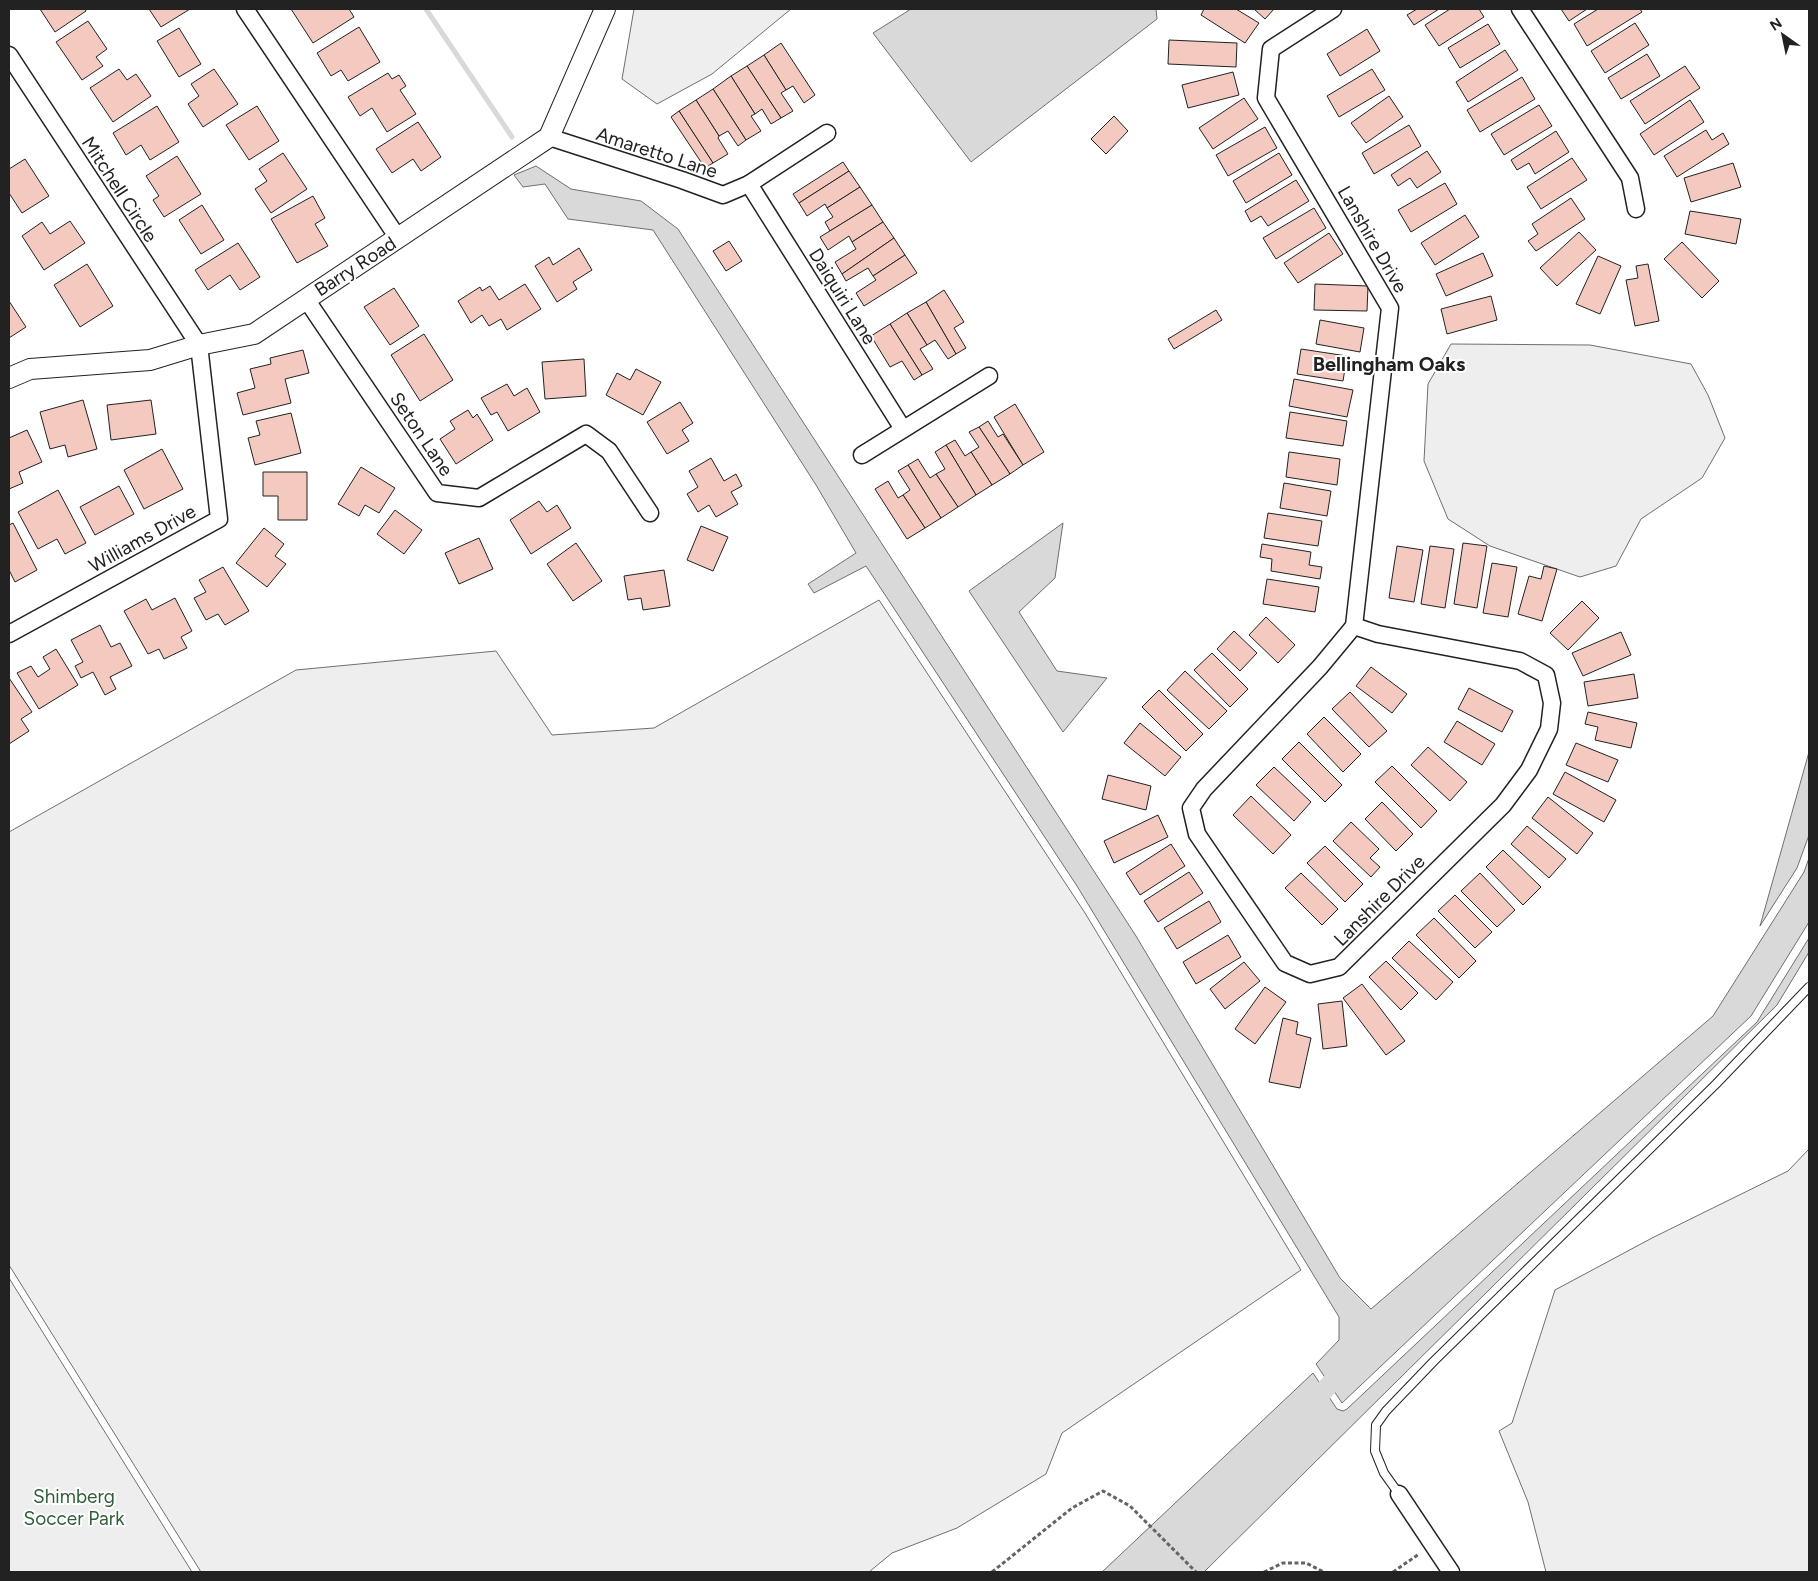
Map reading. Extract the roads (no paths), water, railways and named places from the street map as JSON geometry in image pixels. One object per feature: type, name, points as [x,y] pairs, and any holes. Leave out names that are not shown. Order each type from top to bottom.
[{"type":"street","points":[[245,9],[398,238]]},
{"type":"street","points":[[548,137],[605,9]]},
{"type":"street","name":"Lanshire Drive","points":[[1333,9],[1272,49],[1266,98],[1390,308],[1354,626],[1320,667],[1204,789],[1191,808],[1197,834],[1285,963],[1310,974],[1339,967],[1503,805],[1529,770],[1549,729],[1552,703],[1546,675],[1520,661],[1378,634],[1354,626]]},
{"type":"street","points":[[1520,9],[1630,178],[1636,210]]},
{"type":"street","name":"Mitchell Circle","points":[[9,55],[199,345]]},
{"type":"street","name":"Amaretto Lane","points":[[548,137],[723,195],[749,184],[827,133]]},
{"type":"street","name":"Barry Road","points":[[9,378],[30,369],[150,360],[199,345],[254,334],[548,137]]},
{"type":"street","name":"Daiquiri Lane","points":[[749,184],[903,429]]},
{"type":"street","name":"Seton Lane","points":[[306,299],[437,494],[479,498],[586,434],[609,451],[650,513]]},
{"type":"street","name":"Williams Drive","points":[[9,634],[219,519],[199,345]]},
{"type":"street","points":[[862,454],[989,376]]},
{"type":"street","points":[[1399,1494],[1451,1572]]},
{"type":"lane","points":[[1399,1494],[1384,1473],[1375,1451],[1376,1425],[1386,1410],[1716,1084],[1809,987]]},
{"type":"waterway","points":[[426,9],[512,137]]},
{"type":"waterway","points":[[1307,1409],[1347,1368]]},
{"type":"district","name":"Bellingham Oaks","points":[[1389,364]]},
{"type":"park label","name":"Shimberg Soccer Park","points":[[74,1507]]}]
